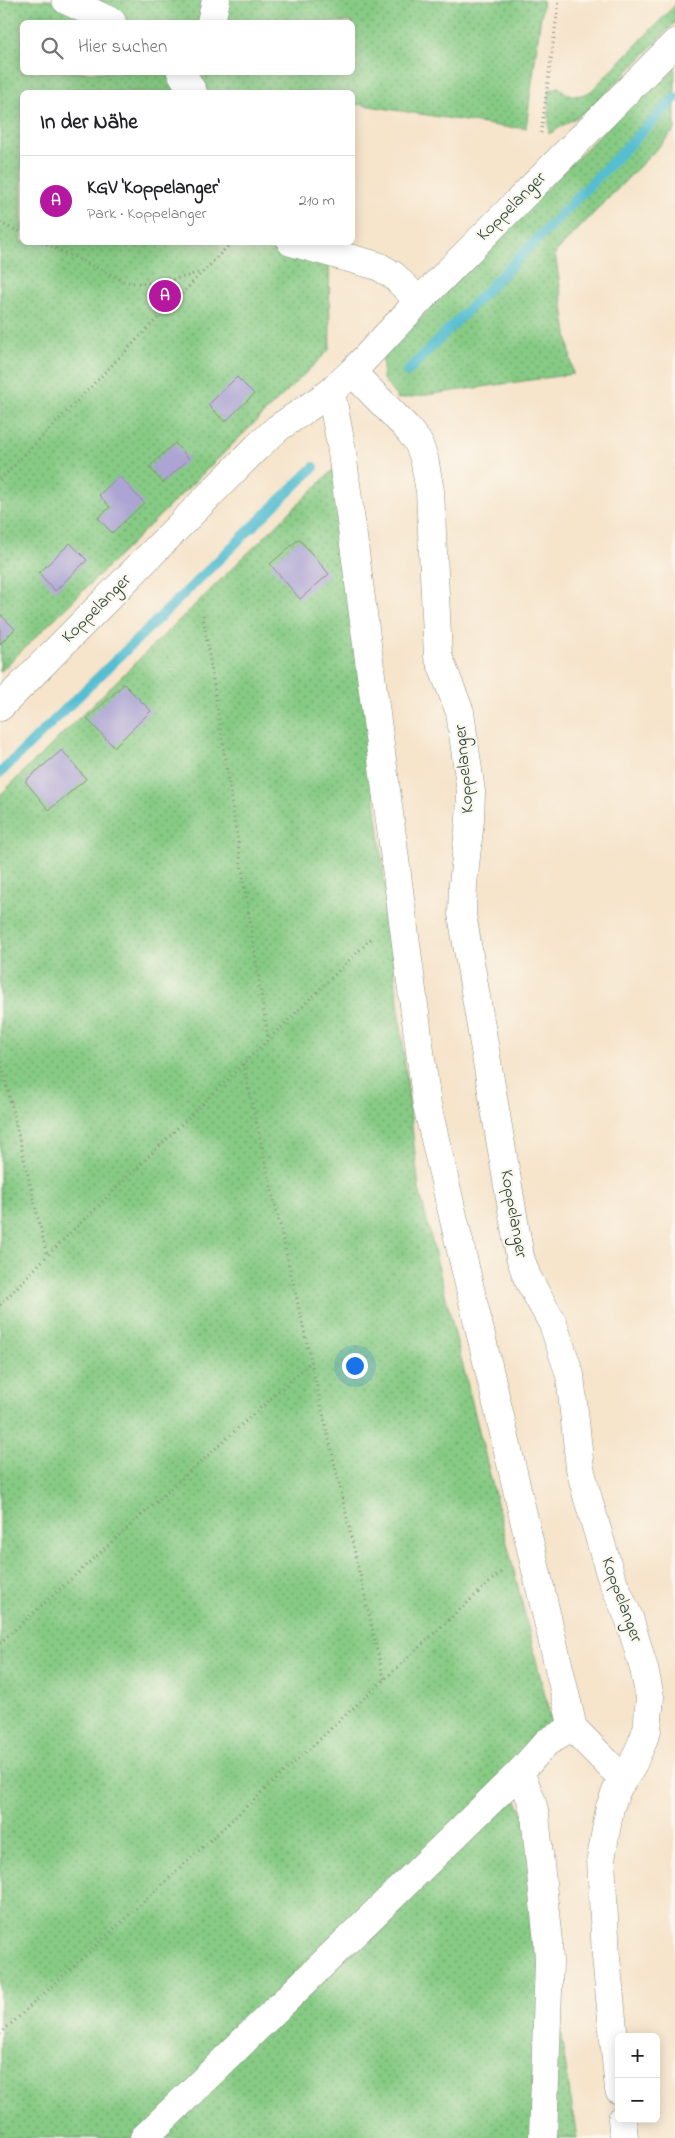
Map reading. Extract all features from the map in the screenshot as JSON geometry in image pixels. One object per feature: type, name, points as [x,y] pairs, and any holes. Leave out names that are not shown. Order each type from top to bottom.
[{"type":"street","points":[[66,0],[108,20]]},
{"type":"street","points":[[211,20],[216,0]]},
{"type":"street","name":"Koppelanger","points":[[0,708],[257,447],[278,428],[331,392],[352,372],[419,300],[675,43]]},
{"type":"street","points":[[183,75],[194,90]]},
{"type":"street","points":[[196,90],[199,75]]},
{"type":"street","points":[[302,245],[378,266],[393,275],[419,300]]},
{"type":"street","name":"Koppelanger","points":[[352,372],[413,436],[421,449],[428,474],[438,656],[460,712],[471,792],[462,914],[520,1257],[523,1268],[553,1324],[570,1375],[580,1468],[606,1562],[629,1618],[650,1697],[647,1730],[637,1757],[623,1779],[610,1807],[602,1859],[606,1957],[618,2078]]},
{"type":"street","points":[[331,392],[340,445],[427,1105],[573,1728],[623,1779]]},
{"type":"street","points":[[144,2138],[520,1772],[547,1742],[573,1728]]},
{"type":"street","points":[[520,1772],[531,1798],[535,1815],[549,1961],[543,2138]]},
{"type":"street","points":[[622,2123],[624,2138]]},
{"type":"path","points":[[540,137],[559,0]]},
{"type":"path","points":[[0,223],[20,232]]},
{"type":"path","points":[[48,245],[124,281],[135,284],[162,282],[202,272]]},
{"type":"path","points":[[0,480],[229,245]]},
{"type":"path","points":[[202,615],[268,1039]]},
{"type":"path","points":[[0,1305],[47,1256],[372,938],[404,932]]},
{"type":"path","points":[[0,1057],[47,1256]]},
{"type":"path","points":[[243,1064],[384,1680]]},
{"type":"path","points":[[0,1642],[311,1363]]},
{"type":"path","points":[[0,2034],[530,1546]]},
{"type":"green space","points":[[0,0],[543,0],[526,128],[504,127],[356,104],[355,108],[355,90],[20,90],[20,245],[329,245],[330,349],[0,672]]},
{"type":"green space","points":[[675,5],[675,23],[593,107],[549,134],[549,90],[559,87],[570,95],[582,95],[591,91]]},
{"type":"green space","points":[[675,58],[675,130],[555,253],[573,374],[398,399],[383,379],[383,356]]},
{"type":"green space","points":[[338,465],[419,1189],[556,1740],[510,1789],[521,1808],[530,1838],[577,2138],[0,2138],[0,795]]},
{"type":"building","points":[[237,377],[254,394],[225,422],[208,405]]},
{"type":"building","points":[[175,443],[189,459],[163,483],[149,467]]},
{"type":"building","points":[[119,476],[144,503],[112,533],[98,518],[110,507],[99,495]]},
{"type":"building","points":[[299,539],[329,574],[300,599],[270,564]]},
{"type":"building","points":[[70,543],[87,560],[55,591],[39,573]]},
{"type":"building","points":[[0,614],[15,629],[0,644]]},
{"type":"building","points":[[124,684],[151,711],[114,747],[87,719]]},
{"type":"building","points":[[62,750],[86,779],[49,810],[25,781]]},
{"type":"waterway","points":[[407,372],[675,98]]},
{"type":"waterway","points":[[0,773],[314,467]]},
{"type":"place","name":"KGV 'Koppelanger'","points":[[165,296]]}]
